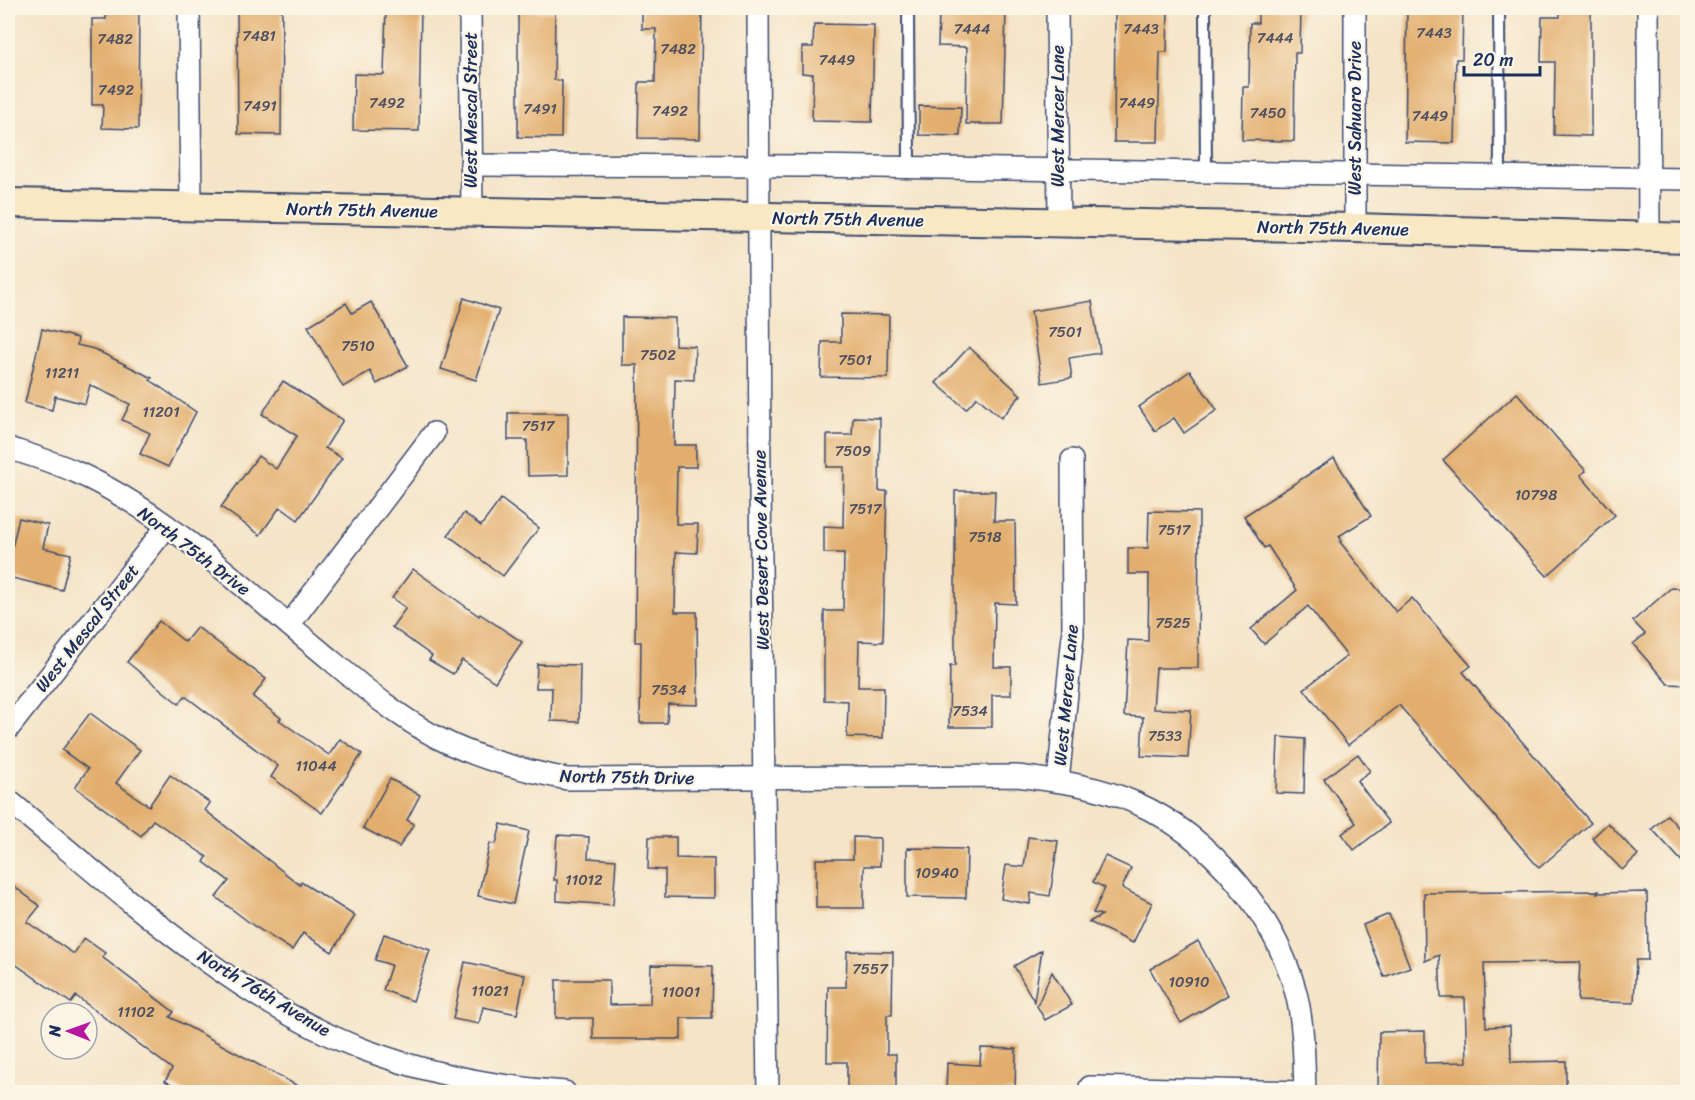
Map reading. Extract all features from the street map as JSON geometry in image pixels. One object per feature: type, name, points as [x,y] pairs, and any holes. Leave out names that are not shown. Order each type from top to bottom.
[{"type":"main road","name":"North 75th Avenue","points":[[8,203],[1355,228],[1688,238]]},
{"type":"street","points":[[189,8],[191,206]]},
{"type":"street","name":"West Mescal Street","points":[[470,8],[472,212]]},
{"type":"street","name":"West Desert Cove Avenue","points":[[758,8],[768,1092]]},
{"type":"street","name":"West Mercer Lane","points":[[1057,8],[1059,224]]},
{"type":"street","name":"West Sahuaro Drive","points":[[1355,8],[1355,228]]},
{"type":"street","points":[[1648,8],[1649,236]]},
{"type":"street","points":[[471,165],[759,166],[1688,179]]},
{"type":"street","points":[[289,625],[434,433]]},
{"type":"street","name":"North 75th Drive","points":[[8,448],[77,473],[166,526],[387,706],[436,737],[479,756],[518,769],[567,779],[1017,776],[1058,781]]},
{"type":"street","name":"West Mercer Lane","points":[[1072,460],[1073,635],[1058,781],[1105,791],[1157,814],[1201,845],[1230,873],[1252,901],[1278,947],[1297,996],[1303,1036],[1305,1092]]},
{"type":"street","name":"West Mescal Street","points":[[8,729],[166,526]]},
{"type":"street","name":"North 76th Avenue","points":[[8,800],[195,952],[292,1015],[363,1049],[480,1087],[565,1092]]},
{"type":"street","points":[[1090,1088],[1305,1092]]},
{"type":"lane","points":[[908,8],[909,168]]},
{"type":"lane","points":[[1205,8],[1206,172]]},
{"type":"lane","points":[[1500,8],[1500,176]]},
{"type":"building","points":[[106,8],[139,8],[138,129],[102,128],[103,105],[92,105],[92,19],[106,19]]},
{"type":"building","points":[[237,8],[282,8],[281,135],[238,134]]},
{"type":"building","points":[[386,8],[421,8],[419,131],[353,130],[354,74],[384,75]]},
{"type":"building","points":[[642,8],[702,8],[700,139],[638,138],[639,82],[655,82],[656,29],[642,29]]},
{"type":"building","points":[[963,8],[1006,8],[1003,124],[966,124],[967,47],[938,46],[939,12],[963,12]]},
{"type":"building","points":[[1115,8],[1168,8],[1167,52],[1160,52],[1158,142],[1114,142]]},
{"type":"building","points":[[1258,8],[1301,8],[1300,53],[1295,53],[1294,141],[1242,140],[1243,87],[1249,87],[1250,23],[1258,23]]},
{"type":"building","points":[[1407,8],[1463,8],[1462,59],[1456,59],[1454,143],[1405,142]]},
{"type":"building","points":[[1560,8],[1591,8],[1591,136],[1554,135],[1555,62],[1541,62],[1542,17],[1560,17]]},
{"type":"building","points":[[518,11],[555,12],[554,80],[562,81],[561,138],[518,137]]},
{"type":"building","points":[[814,24],[874,25],[872,122],[812,121],[813,74],[802,73],[802,47],[813,47]]},
{"type":"building","points":[[919,106],[961,107],[960,136],[919,135]]},
{"type":"building","points":[[464,298],[499,310],[476,380],[441,369]]},
{"type":"building","points":[[1092,301],[1100,353],[1069,358],[1072,378],[1042,383],[1031,311]]},
{"type":"building","points":[[371,302],[408,366],[377,384],[370,371],[343,387],[308,326],[346,303],[352,313]]},
{"type":"building","points":[[841,314],[889,315],[888,378],[821,377],[822,342],[841,342]]},
{"type":"building","points":[[622,317],[675,318],[675,345],[695,346],[694,380],[675,379],[674,445],[696,445],[696,467],[677,467],[676,524],[698,524],[697,553],[676,552],[675,612],[697,612],[698,705],[668,704],[667,723],[640,723],[641,642],[635,642],[637,365],[622,365]]},
{"type":"building","points":[[42,329],[78,338],[77,345],[94,349],[152,378],[150,380],[196,412],[168,467],[140,454],[150,433],[122,420],[130,404],[90,385],[85,404],[55,396],[52,410],[25,403]]},
{"type":"building","points":[[969,347],[1021,395],[1001,418],[977,397],[966,409],[936,383]]},
{"type":"building","points":[[1190,371],[1217,410],[1184,433],[1174,418],[1155,431],[1139,407]]},
{"type":"building","points":[[283,381],[343,420],[325,448],[342,458],[298,520],[280,507],[260,535],[221,507],[258,456],[276,469],[297,436],[262,414]]},
{"type":"building","points":[[1517,393],[1586,471],[1580,475],[1615,515],[1547,576],[1443,460]]},
{"type":"building","points":[[508,413],[568,413],[568,475],[528,476],[527,440],[508,440]]},
{"type":"building","points":[[853,417],[880,418],[879,491],[887,491],[883,642],[859,641],[858,687],[884,687],[883,738],[847,737],[848,701],[824,700],[824,611],[843,611],[844,553],[824,553],[824,526],[843,527],[844,467],[827,467],[827,435],[852,435]]},
{"type":"building","points":[[1334,458],[1371,516],[1339,536],[1342,541],[1340,542],[1396,612],[1412,598],[1471,666],[1463,672],[1591,823],[1539,868],[1399,705],[1348,745],[1304,689],[1347,656],[1308,606],[1264,644],[1251,629],[1297,590],[1268,546],[1264,548],[1244,516]]},
{"type":"building","points":[[955,491],[995,491],[994,521],[1015,521],[1016,604],[995,603],[994,667],[1011,667],[1011,695],[992,695],[992,727],[949,727],[950,666],[955,666]]},
{"type":"building","points":[[501,499],[539,528],[503,576],[448,535],[464,513],[481,526]]},
{"type":"building","points":[[1149,511],[1199,512],[1198,668],[1156,668],[1153,709],[1191,710],[1188,758],[1141,756],[1143,717],[1124,716],[1128,640],[1148,641],[1149,574],[1128,574],[1128,548],[1148,548]]},
{"type":"building","points":[[19,518],[48,525],[43,548],[71,554],[62,590],[8,577],[8,565]]},
{"type":"building","points":[[413,569],[479,616],[480,614],[522,642],[495,682],[462,660],[453,674],[429,660],[432,656],[392,627],[406,608],[392,598]]},
{"type":"building","points":[[1671,588],[1688,589],[1688,685],[1668,684],[1633,644],[1645,634],[1633,621]]},
{"type":"building","points":[[159,621],[185,642],[197,627],[266,679],[253,697],[281,718],[279,720],[329,755],[340,739],[362,754],[322,813],[271,777],[278,766],[185,696],[179,704],[127,662]]},
{"type":"building","points":[[537,664],[580,665],[579,722],[551,721],[552,688],[536,688]]},
{"type":"building","points":[[90,713],[140,750],[116,783],[149,806],[170,775],[210,803],[205,810],[300,885],[301,882],[355,916],[332,952],[303,933],[292,950],[254,926],[216,897],[229,881],[204,862],[207,857],[153,820],[141,836],[75,787],[88,769],[62,750]]},
{"type":"building","points":[[1278,737],[1305,739],[1304,794],[1276,793]]},
{"type":"building","points":[[1358,754],[1370,771],[1357,781],[1389,823],[1354,850],[1342,834],[1356,823],[1324,779]]},
{"type":"building","points":[[390,779],[420,795],[407,820],[414,824],[399,847],[363,828]]},
{"type":"building","points":[[1667,815],[1688,838],[1688,868],[1652,829]]},
{"type":"building","points":[[1608,823],[1638,855],[1622,870],[1592,838]]},
{"type":"building","points":[[501,824],[529,831],[513,904],[478,896],[490,843],[496,844]]},
{"type":"building","points":[[557,835],[589,837],[588,858],[616,860],[613,905],[557,901],[557,880],[554,880]]},
{"type":"building","points":[[649,837],[676,837],[676,858],[714,859],[714,898],[665,897],[665,870],[648,869]]},
{"type":"building","points":[[853,837],[880,838],[880,866],[864,866],[864,908],[816,908],[816,859],[853,859]]},
{"type":"building","points":[[1028,837],[1058,841],[1050,896],[1031,893],[1030,904],[1001,899],[1006,865],[1024,867]]},
{"type":"building","points":[[907,848],[967,849],[966,898],[907,897]]},
{"type":"building","points":[[1105,856],[1131,868],[1122,888],[1152,903],[1133,943],[1089,922],[1102,915],[1093,913],[1105,888],[1093,882]]},
{"type":"building","points":[[8,882],[40,906],[27,922],[74,954],[84,938],[105,953],[102,957],[174,1012],[170,1017],[309,1092],[186,1092],[165,1081],[172,1069],[99,1013],[99,1001],[83,1001],[76,996],[72,1001],[68,1001],[8,959]]},
{"type":"building","points":[[1599,891],[1597,893],[1647,892],[1648,960],[1636,960],[1634,1003],[1578,1001],[1580,962],[1484,963],[1486,1027],[1510,1026],[1511,1062],[1566,1061],[1566,1092],[1378,1092],[1379,1032],[1425,1031],[1425,1063],[1467,1062],[1465,998],[1441,998],[1439,955],[1425,961],[1424,893]]},
{"type":"building","points":[[1389,914],[1410,967],[1384,977],[1363,925]]},
{"type":"building","points":[[384,934],[430,950],[413,1001],[383,990],[391,965],[375,960]]},
{"type":"building","points":[[1198,941],[1228,995],[1181,1023],[1150,969]]},
{"type":"building","points":[[1042,950],[1034,1001],[1014,966]]},
{"type":"building","points":[[847,951],[893,952],[892,1015],[887,1015],[887,1054],[896,1054],[896,1092],[847,1092],[847,1062],[827,1062],[828,987],[846,987]]},
{"type":"building","points":[[465,962],[525,975],[517,1014],[483,1007],[479,1024],[453,1019]]},
{"type":"building","points":[[651,965],[713,966],[712,1018],[681,1018],[681,1039],[593,1039],[593,1018],[556,1018],[556,980],[609,980],[609,1005],[650,1004]]},
{"type":"building","points":[[1052,972],[1072,1005],[1045,1020],[1037,1006]]},
{"type":"building","points":[[981,1048],[1016,1049],[1015,1092],[946,1092],[947,1063],[980,1065]]}]
